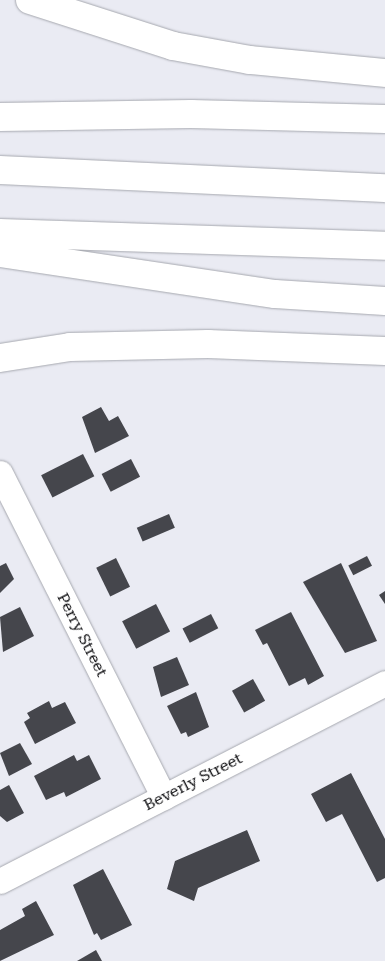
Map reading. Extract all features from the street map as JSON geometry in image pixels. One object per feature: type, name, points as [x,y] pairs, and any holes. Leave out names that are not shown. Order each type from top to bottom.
[{"type":"highway","points":[[30,0],[173,46],[250,60],[385,74]]},
{"type":"highway","points":[[0,117],[191,114],[385,119]]},
{"type":"highway","points":[[0,170],[385,188]]},
{"type":"highway","points":[[0,233],[385,246]]},
{"type":"highway","points":[[0,253],[275,294],[385,301]]},
{"type":"highway","points":[[0,358],[70,347],[208,344],[385,352]]},
{"type":"street","name":"Perry Street","points":[[0,473],[164,797]]},
{"type":"street","name":"Beverly Street","points":[[0,881],[385,683]]},
{"type":"building","points":[[101,407],[109,421],[118,416],[129,436],[95,453],[82,417]]},
{"type":"building","points":[[83,454],[94,476],[52,498],[41,475]]},
{"type":"building","points":[[131,459],[140,477],[111,492],[102,474]]},
{"type":"building","points":[[169,514],[175,528],[143,541],[137,528]]},
{"type":"building","points":[[367,556],[372,566],[353,575],[348,566]]},
{"type":"building","points":[[116,558],[130,587],[110,596],[96,568]]},
{"type":"building","points":[[6,563],[14,579],[0,593],[0,566]]},
{"type":"building","points":[[341,563],[377,641],[345,653],[303,582]]},
{"type":"building","points":[[385,591],[385,604],[379,595]]},
{"type":"building","points":[[156,604],[170,632],[136,649],[122,621]]},
{"type":"building","points":[[20,607],[34,636],[3,652],[0,617]]},
{"type":"building","points":[[291,612],[324,676],[308,685],[305,678],[289,686],[267,643],[263,645],[255,630]]},
{"type":"building","points":[[211,614],[218,628],[190,643],[182,629]]},
{"type":"building","points":[[177,657],[189,685],[161,697],[153,667]]},
{"type":"building","points":[[253,679],[265,701],[244,713],[232,691]]},
{"type":"building","points":[[196,692],[209,727],[188,737],[186,732],[181,734],[167,706]]},
{"type":"building","points":[[49,701],[52,708],[65,702],[76,723],[35,744],[24,722],[30,718],[27,713]]},
{"type":"building","points":[[20,743],[32,764],[9,776],[0,753]]},
{"type":"building","points":[[74,755],[77,761],[89,755],[101,779],[66,797],[64,792],[46,800],[34,776]]},
{"type":"building","points":[[351,773],[385,839],[385,878],[377,882],[342,814],[326,822],[311,794]]},
{"type":"building","points":[[9,785],[24,813],[7,822],[0,816],[0,790]]},
{"type":"building","points":[[247,830],[260,861],[198,888],[194,901],[167,889],[175,861]]},
{"type":"building","points":[[103,869],[132,925],[101,940],[97,933],[94,935],[73,885]]},
{"type":"building","points":[[36,901],[54,935],[0,961],[0,930],[25,916],[22,909]]},
{"type":"building","points":[[96,950],[102,961],[77,961]]}]
